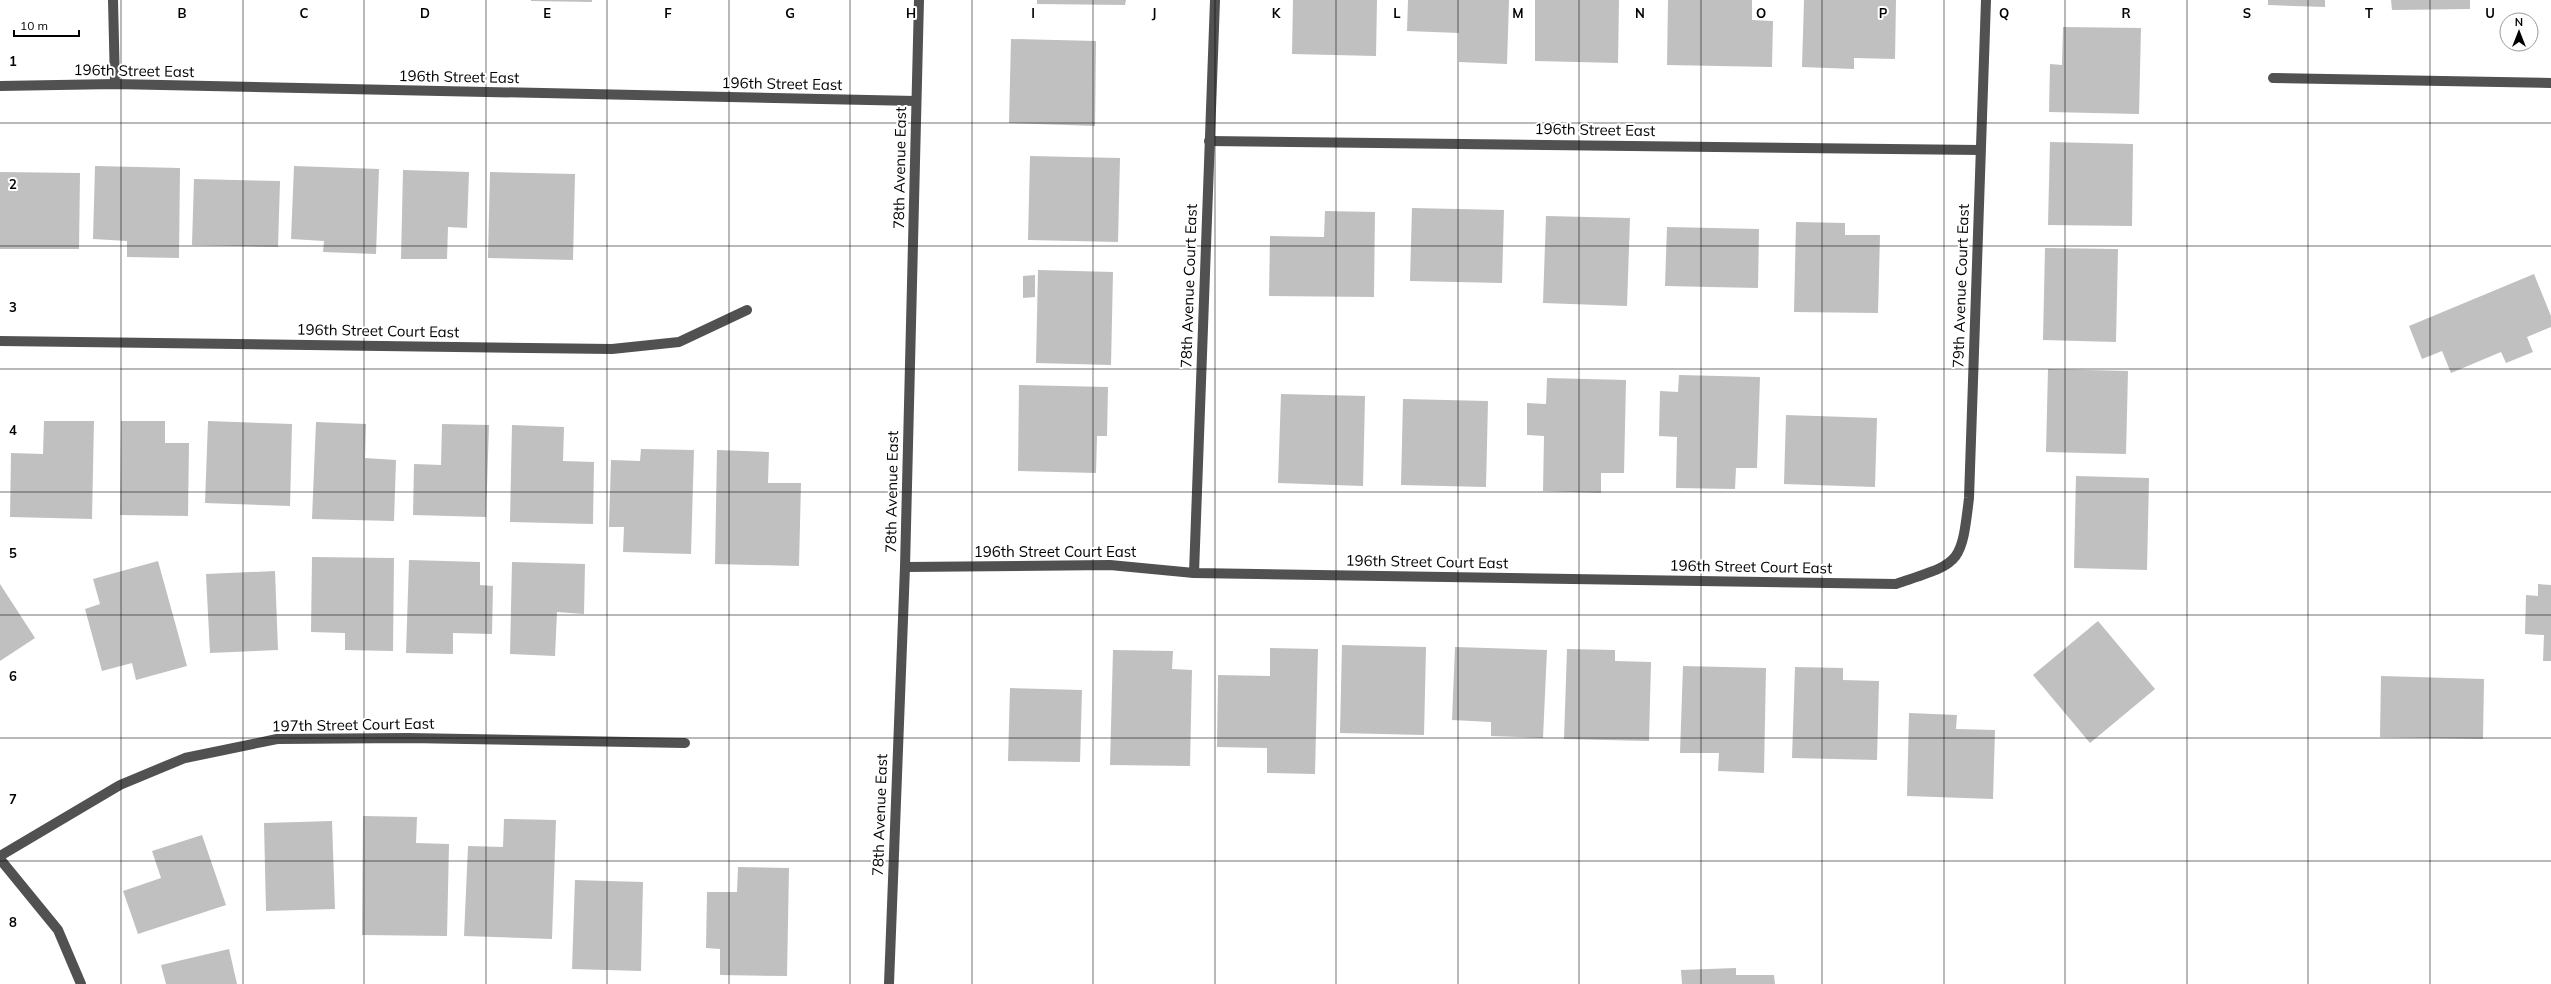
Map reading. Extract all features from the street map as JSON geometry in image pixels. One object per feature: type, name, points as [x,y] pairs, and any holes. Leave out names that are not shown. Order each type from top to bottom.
[{"type":"street","points":[[113,0],[115,84]]},
{"type":"street","name":"78th Avenue East","points":[[889,984],[905,567],[919,0]]},
{"type":"street","name":"78th Avenue Court East","points":[[1194,573],[1215,0]]},
{"type":"street","name":"79th Avenue Court East","points":[[1946,567],[1953,560],[1964,543],[1969,498],[1986,0]]},
{"type":"street","points":[[2273,78],[2551,83]]},
{"type":"street","name":"196th Street East","points":[[0,86],[115,84],[916,101]]},
{"type":"street","name":"196th Street East","points":[[1209,141],[1980,150]]},
{"type":"street","name":"196th Street Court East","points":[[0,341],[612,350],[679,342],[747,310]]},
{"type":"street","name":"196th Street Court East","points":[[905,567],[1110,565],[1194,573],[1896,584],[1946,567]]},
{"type":"street","name":"197th Street Court East","points":[[0,858],[120,785],[185,758],[277,739],[408,738],[685,743]]},
{"type":"street","points":[[0,858],[58,930],[81,984]]},
{"type":"building","points":[[592,0],[592,2],[531,1]]},
{"type":"building","points":[[1037,0],[1126,0],[1125,5],[1037,4]]},
{"type":"building","points":[[1293,0],[1377,0],[1376,56],[1292,54]]},
{"type":"building","points":[[1408,0],[1509,0],[1507,64],[1459,62],[1459,33],[1407,31]]},
{"type":"building","points":[[1535,0],[1619,0],[1618,63],[1535,61]]},
{"type":"building","points":[[1668,0],[1752,0],[1752,20],[1773,21],[1772,67],[1667,65]]},
{"type":"building","points":[[1804,0],[1896,0],[1895,59],[1854,58],[1854,69],[1802,67]]},
{"type":"building","points":[[2268,0],[2325,0],[2325,7],[2268,5]]},
{"type":"building","points":[[2391,0],[2470,0],[2470,9],[2392,10]]},
{"type":"building","points":[[2063,27],[2141,28],[2139,114],[2049,112],[2050,64],[2062,65]]},
{"type":"building","points":[[1011,39],[1096,41],[1095,126],[1009,123]]},
{"type":"building","points":[[2050,142],[2133,144],[2132,226],[2048,225]]},
{"type":"building","points":[[1030,156],[1120,158],[1118,242],[1028,240]]},
{"type":"building","points":[[95,166],[180,168],[179,258],[127,257],[127,241],[93,239]]},
{"type":"building","points":[[294,166],[379,169],[376,254],[323,252],[324,241],[291,239]]},
{"type":"building","points":[[403,170],[469,172],[467,228],[448,227],[447,259],[401,259]]},
{"type":"building","points":[[0,172],[80,173],[79,249],[0,249]]},
{"type":"building","points":[[490,172],[575,174],[573,260],[488,258]]},
{"type":"building","points":[[194,179],[280,181],[278,247],[192,245]]},
{"type":"building","points":[[1412,208],[1504,210],[1502,283],[1410,281]]},
{"type":"building","points":[[1325,211],[1375,212],[1374,297],[1269,296],[1270,236],[1324,237]]},
{"type":"building","points":[[1546,216],[1630,218],[1627,306],[1543,303]]},
{"type":"building","points":[[1796,222],[1845,223],[1845,235],[1880,235],[1878,313],[1794,312]]},
{"type":"building","points":[[1667,227],[1759,229],[1758,288],[1665,286]]},
{"type":"building","points":[[2045,248],[2118,249],[2116,342],[2043,340]]},
{"type":"building","points":[[1038,270],[1113,272],[1111,365],[1036,363]]},
{"type":"building","points":[[2534,274],[2551,316],[2551,327],[2527,337],[2533,352],[2506,363],[2501,352],[2451,373],[2442,351],[2422,359],[2409,326]]},
{"type":"building","points":[[1035,275],[1035,297],[1023,298],[1023,276]]},
{"type":"building","points":[[2048,369],[2128,371],[2126,454],[2046,452]]},
{"type":"building","points":[[1679,375],[1760,377],[1757,468],[1736,468],[1735,489],[1676,488],[1677,437],[1659,436],[1660,391],[1678,392]]},
{"type":"building","points":[[1547,378],[1626,380],[1624,473],[1601,473],[1601,493],[1543,491],[1544,436],[1527,435],[1527,403],[1546,404]]},
{"type":"building","points":[[1019,385],[1108,387],[1107,436],[1097,436],[1096,473],[1018,471]]},
{"type":"building","points":[[1281,394],[1365,396],[1363,486],[1278,483]]},
{"type":"building","points":[[1403,399],[1488,401],[1486,487],[1401,485]]},
{"type":"building","points":[[1786,415],[1877,418],[1875,487],[1784,484]]},
{"type":"building","points":[[44,421],[94,421],[92,519],[10,517],[11,453],[43,454]]},
{"type":"building","points":[[121,421],[165,421],[165,443],[189,443],[188,516],[120,515]]},
{"type":"building","points":[[208,421],[292,424],[290,506],[205,503]]},
{"type":"building","points":[[316,422],[366,424],[365,458],[396,460],[394,521],[312,519]]},
{"type":"building","points":[[442,424],[489,425],[486,517],[413,515],[414,464],[441,465]]},
{"type":"building","points":[[512,425],[564,427],[563,461],[594,462],[593,524],[510,522]]},
{"type":"building","points":[[641,449],[694,450],[691,554],[623,552],[624,527],[609,527],[611,460],[640,461]]},
{"type":"building","points":[[717,450],[769,452],[768,483],[801,483],[799,566],[715,564]]},
{"type":"building","points":[[2076,476],[2149,478],[2147,570],[2074,568]]},
{"type":"building","points":[[312,557],[394,558],[393,651],[345,650],[345,633],[311,632]]},
{"type":"building","points":[[409,560],[480,562],[480,585],[493,586],[492,634],[453,633],[453,654],[406,653]]},
{"type":"building","points":[[158,561],[187,666],[136,680],[132,663],[102,671],[85,609],[100,604],[93,579]]},
{"type":"building","points":[[512,562],[585,564],[584,614],[557,612],[555,656],[510,654]]},
{"type":"building","points":[[275,571],[278,650],[210,653],[206,574]]},
{"type":"building","points":[[0,584],[35,638],[0,661]]},
{"type":"building","points":[[2538,584],[2551,585],[2551,661],[2543,661],[2544,635],[2525,634],[2526,595],[2538,596]]},
{"type":"building","points":[[2098,621],[2155,689],[2090,743],[2033,675]]},
{"type":"building","points":[[1342,645],[1426,647],[1424,735],[1340,733]]},
{"type":"building","points":[[1455,647],[1547,650],[1543,738],[1491,736],[1491,722],[1452,720]]},
{"type":"building","points":[[1270,648],[1318,649],[1315,774],[1267,773],[1267,748],[1217,747],[1218,675],[1270,676]]},
{"type":"building","points":[[1567,649],[1615,650],[1615,661],[1651,662],[1649,741],[1564,739]]},
{"type":"building","points":[[1113,650],[1173,651],[1172,669],[1192,670],[1190,766],[1110,765]]},
{"type":"building","points":[[1683,666],[1766,668],[1764,773],[1718,771],[1719,753],[1680,753]]},
{"type":"building","points":[[1795,667],[1843,668],[1843,680],[1879,681],[1877,760],[1792,758]]},
{"type":"building","points":[[2381,676],[2484,679],[2483,739],[2380,737]]},
{"type":"building","points":[[1010,688],[1082,690],[1080,762],[1008,761]]},
{"type":"building","points":[[1909,713],[1957,715],[1956,729],[1995,730],[1993,799],[1907,796]]},
{"type":"building","points":[[363,816],[417,817],[416,843],[449,844],[447,936],[362,935]]},
{"type":"building","points":[[504,819],[556,820],[552,939],[464,936],[468,846],[503,847]]},
{"type":"building","points":[[332,821],[335,909],[266,911],[264,823]]},
{"type":"building","points":[[202,835],[226,905],[138,934],[123,891],[161,878],[152,851]]},
{"type":"building","points":[[738,867],[789,868],[787,976],[720,975],[720,949],[706,948],[707,892],[737,892]]},
{"type":"building","points":[[575,880],[643,882],[641,971],[572,969]]},
{"type":"building","points":[[229,949],[237,984],[166,984],[161,965]]},
{"type":"building","points":[[1736,968],[1736,975],[1774,975],[1775,984],[1682,984],[1681,970]]}]
